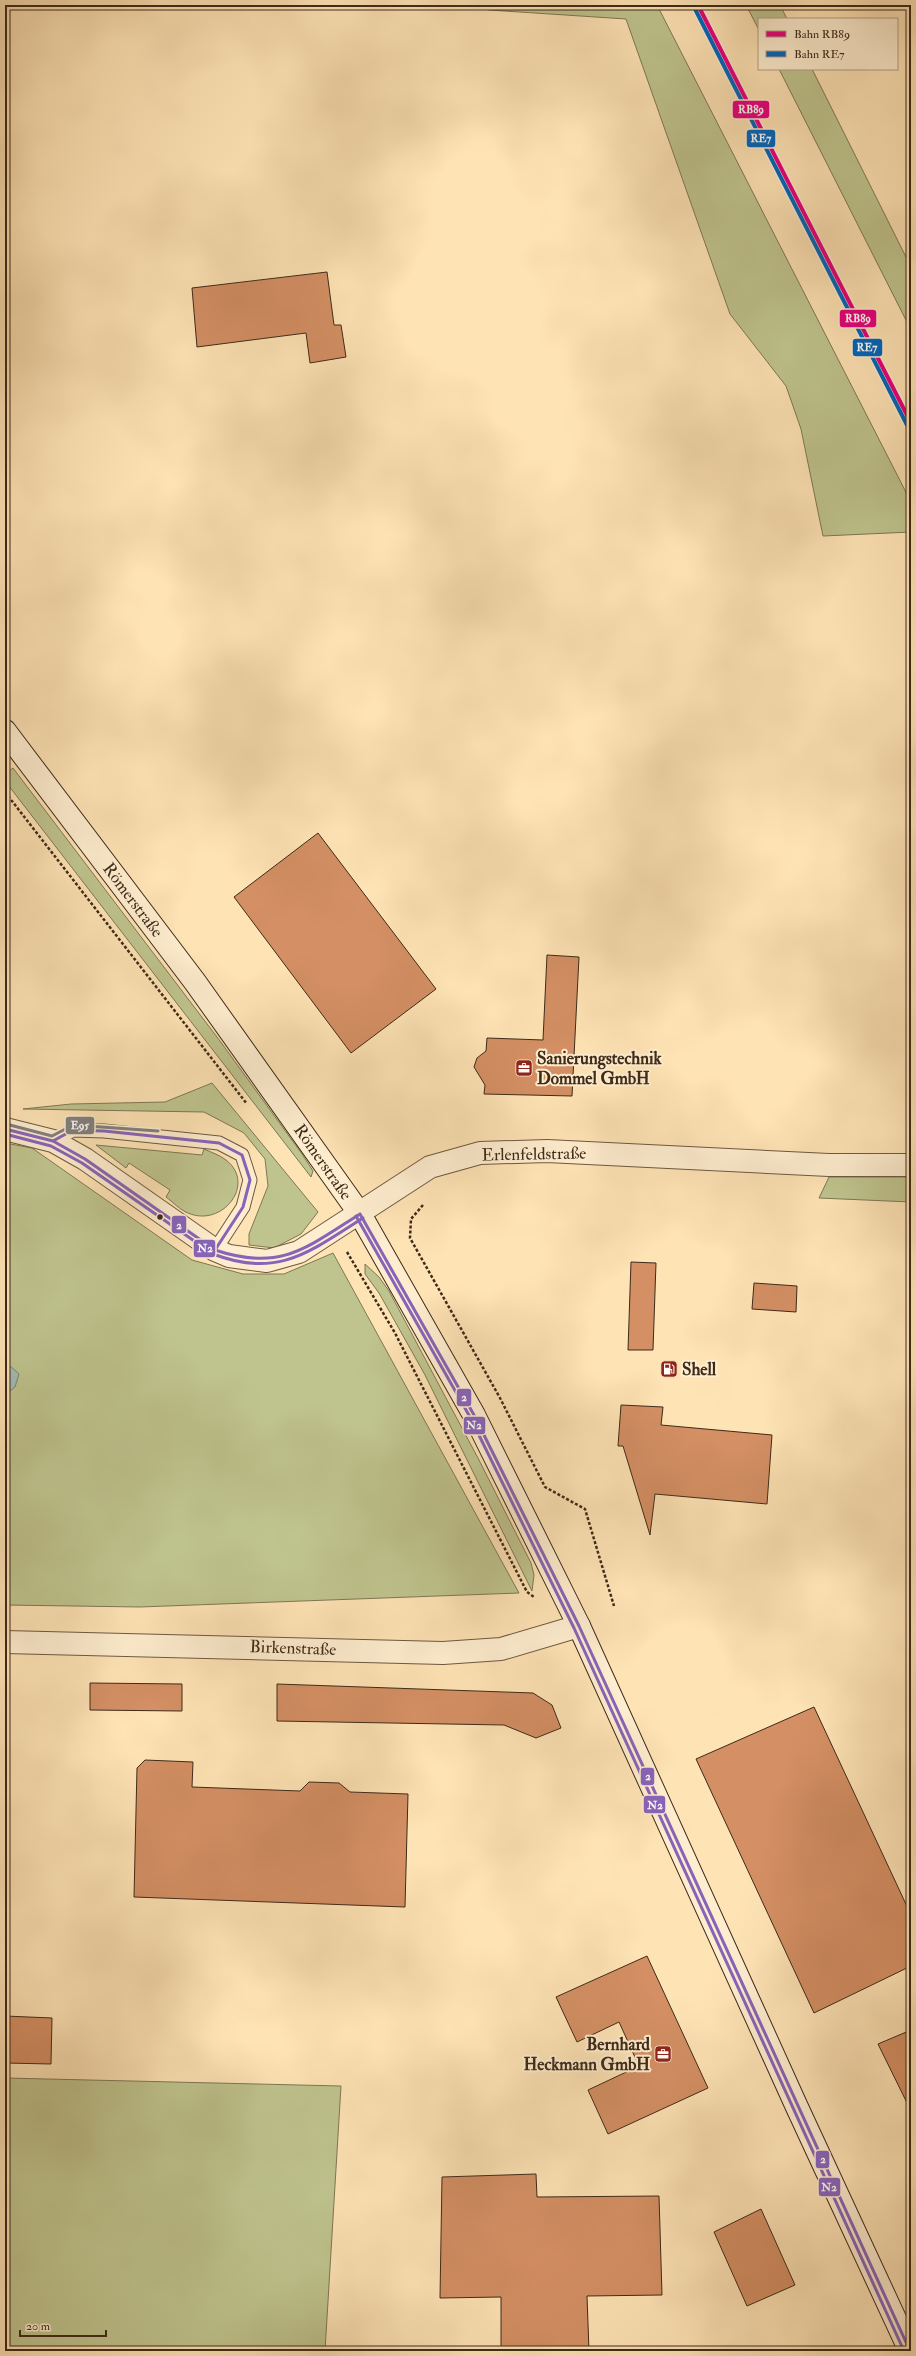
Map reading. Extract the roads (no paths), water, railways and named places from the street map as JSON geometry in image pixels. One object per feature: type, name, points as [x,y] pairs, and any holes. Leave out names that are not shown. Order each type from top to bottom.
[{"type":"main road","name":"Römerstraße","points":[[5,731],[195,982],[360,1214],[474,1415],[578,1626],[796,2105],[910,2351]]},
{"type":"main road","name":"Erlenfeldstraße","points":[[5,1129],[53,1141],[85,1159],[215,1250],[229,1256],[267,1261],[299,1252],[360,1214],[383,1196],[430,1167],[480,1153],[547,1151],[829,1165],[911,1165]]},
{"type":"main road","name":"Birkenstraße","points":[[5,1642],[444,1652],[501,1649],[578,1626]]},
{"type":"lane","points":[[53,1141],[73,1130],[104,1131],[219,1143],[242,1155],[250,1180],[243,1207],[215,1250]]},
{"type":"water","points":[[5,1366],[10,1366],[19,1374],[15,1387],[5,1395]]},
{"type":"rail line","name":"RB89","points":[[698,5],[911,423]]},
{"type":"rail line","name":"RE7","points":[[694,7],[907,425]]},
{"type":"place","name":"Sanierungstechnik Dommel GmbH","points":[[524,1068]]},
{"type":"place","name":"Shell","points":[[669,1369]]},
{"type":"place","name":"Bernhard Heckmann GmbH","points":[[663,2054]]}]
